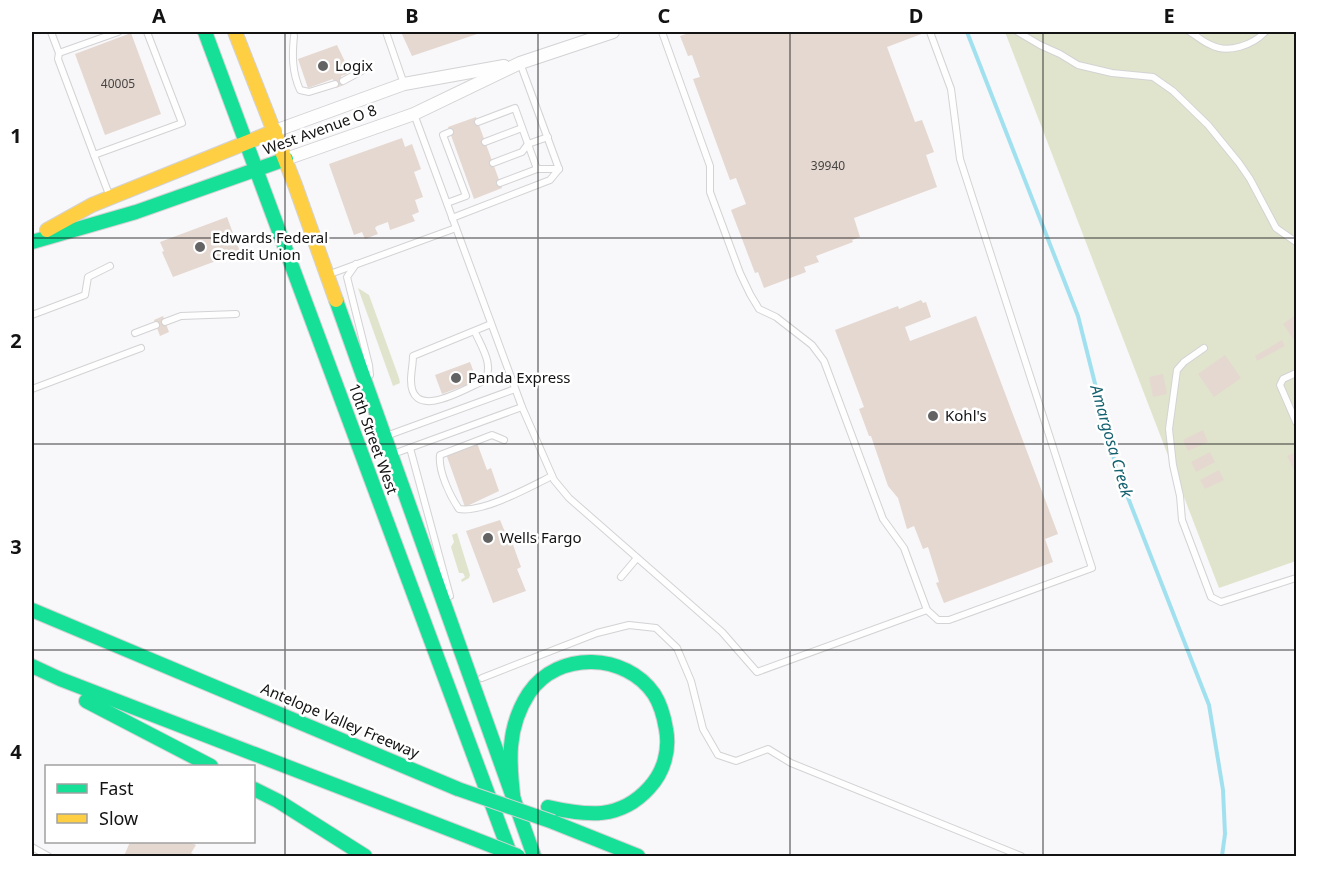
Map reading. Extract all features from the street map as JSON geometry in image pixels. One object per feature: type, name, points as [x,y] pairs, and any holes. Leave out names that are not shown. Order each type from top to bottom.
[{"type":"main road","name":"10th Street West","points":[[205,32],[511,856]]},
{"type":"main road","name":"10th Street West","points":[[235,32],[286,159],[534,856]]},
{"type":"main road","name":"West Avenue O 8","points":[[32,240],[92,205],[275,131]]},
{"type":"main road","name":"West Avenue O 8","points":[[32,240],[136,212],[286,159]]},
{"type":"main road","points":[[361,454],[384,436]]},
{"type":"main road","points":[[361,454],[391,455]]},
{"type":"main road","name":"Antelope Valley Freeway","points":[[32,610],[458,789],[553,822],[638,856]]},
{"type":"main road","points":[[458,789],[496,788],[548,807],[572,813],[593,815],[630,806],[656,781],[664,765],[668,749],[665,718],[654,693],[629,670],[608,663],[592,661],[575,663],[544,677],[530,691],[520,710],[509,753],[514,803]]},
{"type":"main road","points":[[32,666],[60,680],[518,856]]},
{"type":"main road","points":[[60,680],[90,704],[209,765]]},
{"type":"main road","points":[[255,790],[278,801],[365,856]]},
{"type":"street","name":"West Avenue O 8","points":[[286,159],[414,114],[520,63],[613,32]]},
{"type":"street","points":[[275,131],[404,84],[520,63]]},
{"type":"lane","points":[[51,32],[59,53],[58,59],[111,197]]},
{"type":"lane","points":[[59,53],[118,32]]},
{"type":"lane","points":[[94,155],[182,123],[147,32]]},
{"type":"lane","points":[[241,32],[246,59]]},
{"type":"lane","points":[[386,32],[404,84]]},
{"type":"lane","points":[[662,32],[710,166],[710,192],[740,273],[759,309],[776,317],[812,345],[824,361],[883,519],[904,548],[927,610],[938,620],[950,620],[1092,568],[960,159],[951,88],[930,32]]},
{"type":"lane","points":[[1018,32],[1078,65],[1112,73],[1153,77],[1173,91],[1208,125],[1239,164],[1250,179],[1276,228],[1296,242]]},
{"type":"lane","points":[[1190,32],[1212,46],[1224,49],[1246,44],[1265,32]]},
{"type":"lane","points":[[294,36],[292,54],[294,76],[300,90],[309,92],[335,84]]},
{"type":"lane","points":[[520,63],[559,169]]},
{"type":"lane","points":[[343,81],[367,68]]},
{"type":"lane","points":[[478,122],[515,108],[537,169]]},
{"type":"lane","points":[[414,114],[522,407],[552,476],[569,498],[723,632],[757,672],[927,610]]},
{"type":"lane","points":[[485,142],[522,128]]},
{"type":"lane","points":[[447,203],[469,195],[454,154],[443,135],[450,132]]},
{"type":"lane","points":[[493,163],[522,152],[528,144],[548,137]]},
{"type":"lane","points":[[500,183],[537,169],[559,169]]},
{"type":"lane","points":[[452,218],[550,180],[559,169]]},
{"type":"lane","points":[[327,275],[456,228]]},
{"type":"lane","points":[[356,264],[347,277],[369,365],[372,399]]},
{"type":"lane","points":[[32,315],[85,295],[88,277],[110,266]]},
{"type":"lane","points":[[165,322],[182,316],[236,314]]},
{"type":"lane","points":[[475,332],[489,369],[488,376],[483,381],[446,397],[423,402],[417,399],[411,381],[414,356],[491,324]]},
{"type":"lane","points":[[135,333],[156,325]]},
{"type":"lane","points":[[32,389],[141,348]]},
{"type":"lane","points":[[1204,348],[1177,370],[1169,429],[1182,520],[1211,597],[1221,602],[1296,578]]},
{"type":"lane","points":[[1296,373],[1283,379],[1280,385],[1296,422]]},
{"type":"lane","points":[[384,436],[515,389]]},
{"type":"lane","points":[[391,455],[522,407]]},
{"type":"lane","points":[[504,440],[492,435],[440,455],[439,463],[459,509],[475,509],[525,490],[552,476]]},
{"type":"lane","points":[[410,448],[450,593],[463,652]]},
{"type":"lane","points":[[621,577],[637,558]]},
{"type":"lane","points":[[483,678],[597,633],[629,625],[656,628],[677,648],[691,681],[703,729],[717,755],[736,761],[768,749],[791,764],[1021,856]]},
{"type":"lane","points":[[32,847],[48,856]]},
{"type":"green space","points":[[1005,32],[1296,32],[1296,561],[1219,588]]},
{"type":"green space","points":[[358,288],[369,295],[399,378],[400,383],[393,386]]},
{"type":"green space","points":[[457,533],[470,575],[462,582],[461,580],[465,577],[463,573],[459,573],[451,547],[454,542],[452,535]]},
{"type":"building","points":[[401,32],[483,32],[412,56]]},
{"type":"building","points":[[692,32],[923,32],[887,47],[915,122],[922,120],[934,152],[926,155],[937,187],[854,218],[860,237],[852,240],[853,242],[816,256],[819,262],[804,267],[806,272],[764,288],[758,272],[755,273],[731,210],[746,204],[736,178],[730,180],[693,79],[700,77],[692,55],[688,56],[680,36]]},
{"type":"building","points":[[131,33],[161,114],[105,135],[75,54]]},
{"type":"building","name":"Logix","points":[[337,45],[347,66],[345,67],[347,74],[341,76],[344,85],[336,88],[333,79],[308,88],[298,59]]},
{"type":"building","points":[[476,117],[502,188],[474,199],[448,127]]},
{"type":"building","points":[[402,138],[405,147],[412,144],[421,169],[414,172],[423,197],[415,200],[419,212],[412,215],[415,221],[390,230],[388,222],[375,228],[378,234],[365,239],[362,232],[354,235],[329,164]]},
{"type":"building","name":"Edwards Federal Credit Union","points":[[227,217],[240,252],[173,277],[160,242]]},
{"type":"building","points":[[921,300],[923,303],[926,302],[931,317],[905,327],[910,341],[976,316],[1058,534],[1045,539],[1053,562],[944,603],[936,583],[939,582],[928,547],[923,549],[914,526],[907,529],[898,498],[888,486],[859,409],[864,407],[835,330],[898,306],[899,309]]},
{"type":"building","points":[[163,316],[169,332],[160,336],[154,320]]},
{"type":"building","points":[[1294,316],[1296,319],[1296,343],[1283,324]]},
{"type":"building","points":[[1282,340],[1285,346],[1257,361],[1255,356]]},
{"type":"building","points":[[1225,355],[1241,378],[1214,397],[1198,374]]},
{"type":"building","name":"Panda Express","points":[[470,362],[477,381],[442,394],[435,375]]},
{"type":"building","points":[[1163,374],[1167,394],[1153,397],[1149,377]]},
{"type":"building","points":[[1203,430],[1208,442],[1188,451],[1183,440]]},
{"type":"building","points":[[477,443],[487,470],[491,468],[499,491],[465,507],[446,454]]},
{"type":"building","points":[[1210,452],[1215,462],[1196,472],[1191,462]]},
{"type":"building","points":[[1296,452],[1296,474],[1287,456]]},
{"type":"building","points":[[1219,470],[1224,480],[1205,489],[1200,480]]},
{"type":"building","points":[[500,520],[505,532],[508,531],[521,567],[517,569],[526,591],[493,603],[466,531]]},
{"type":"building","points":[[130,843],[191,843],[196,845],[191,853],[194,856],[124,856]]},
{"type":"waterway","name":"Amargosa Creek","points":[[967,32],[1078,316],[1116,467],[1209,705],[1223,790],[1225,834],[1222,856]]},
{"type":"traffic: fast","points":[[205,32],[511,856]]},
{"type":"traffic: fast","points":[[32,242],[136,212],[286,159]]},
{"type":"traffic: fast","points":[[336,300],[534,856]]},
{"type":"traffic: fast","points":[[32,610],[458,789]]},
{"type":"traffic: fast","points":[[514,803],[511,746],[516,719],[529,693],[542,679],[557,669],[574,664],[592,662],[610,664],[627,670],[642,680],[654,694],[662,711],[667,745],[665,760],[659,775],[638,798],[615,810],[589,813],[548,807]]},
{"type":"traffic: fast","points":[[32,666],[60,679],[472,838]]},
{"type":"traffic: fast","points":[[86,701],[209,765]]},
{"type":"traffic: fast","points":[[458,789],[553,822]]},
{"type":"traffic: fast","points":[[255,790],[278,801],[365,856]]},
{"type":"traffic: fast","points":[[553,822],[638,856]]},
{"type":"traffic: fast","points":[[472,838],[518,856]]},
{"type":"traffic: slow","points":[[235,32],[295,185],[336,300]]},
{"type":"traffic: slow","points":[[47,230],[92,205],[275,131]]},
{"type":"place","name":"Logix","points":[[323,66]]},
{"type":"place","name":"Edwards Federal Credit Union","points":[[200,247]]},
{"type":"place","name":"Panda Express","points":[[456,378]]},
{"type":"place","name":"Kohl's","points":[[933,416]]},
{"type":"place","name":"Wells Fargo","points":[[488,538]]}]
